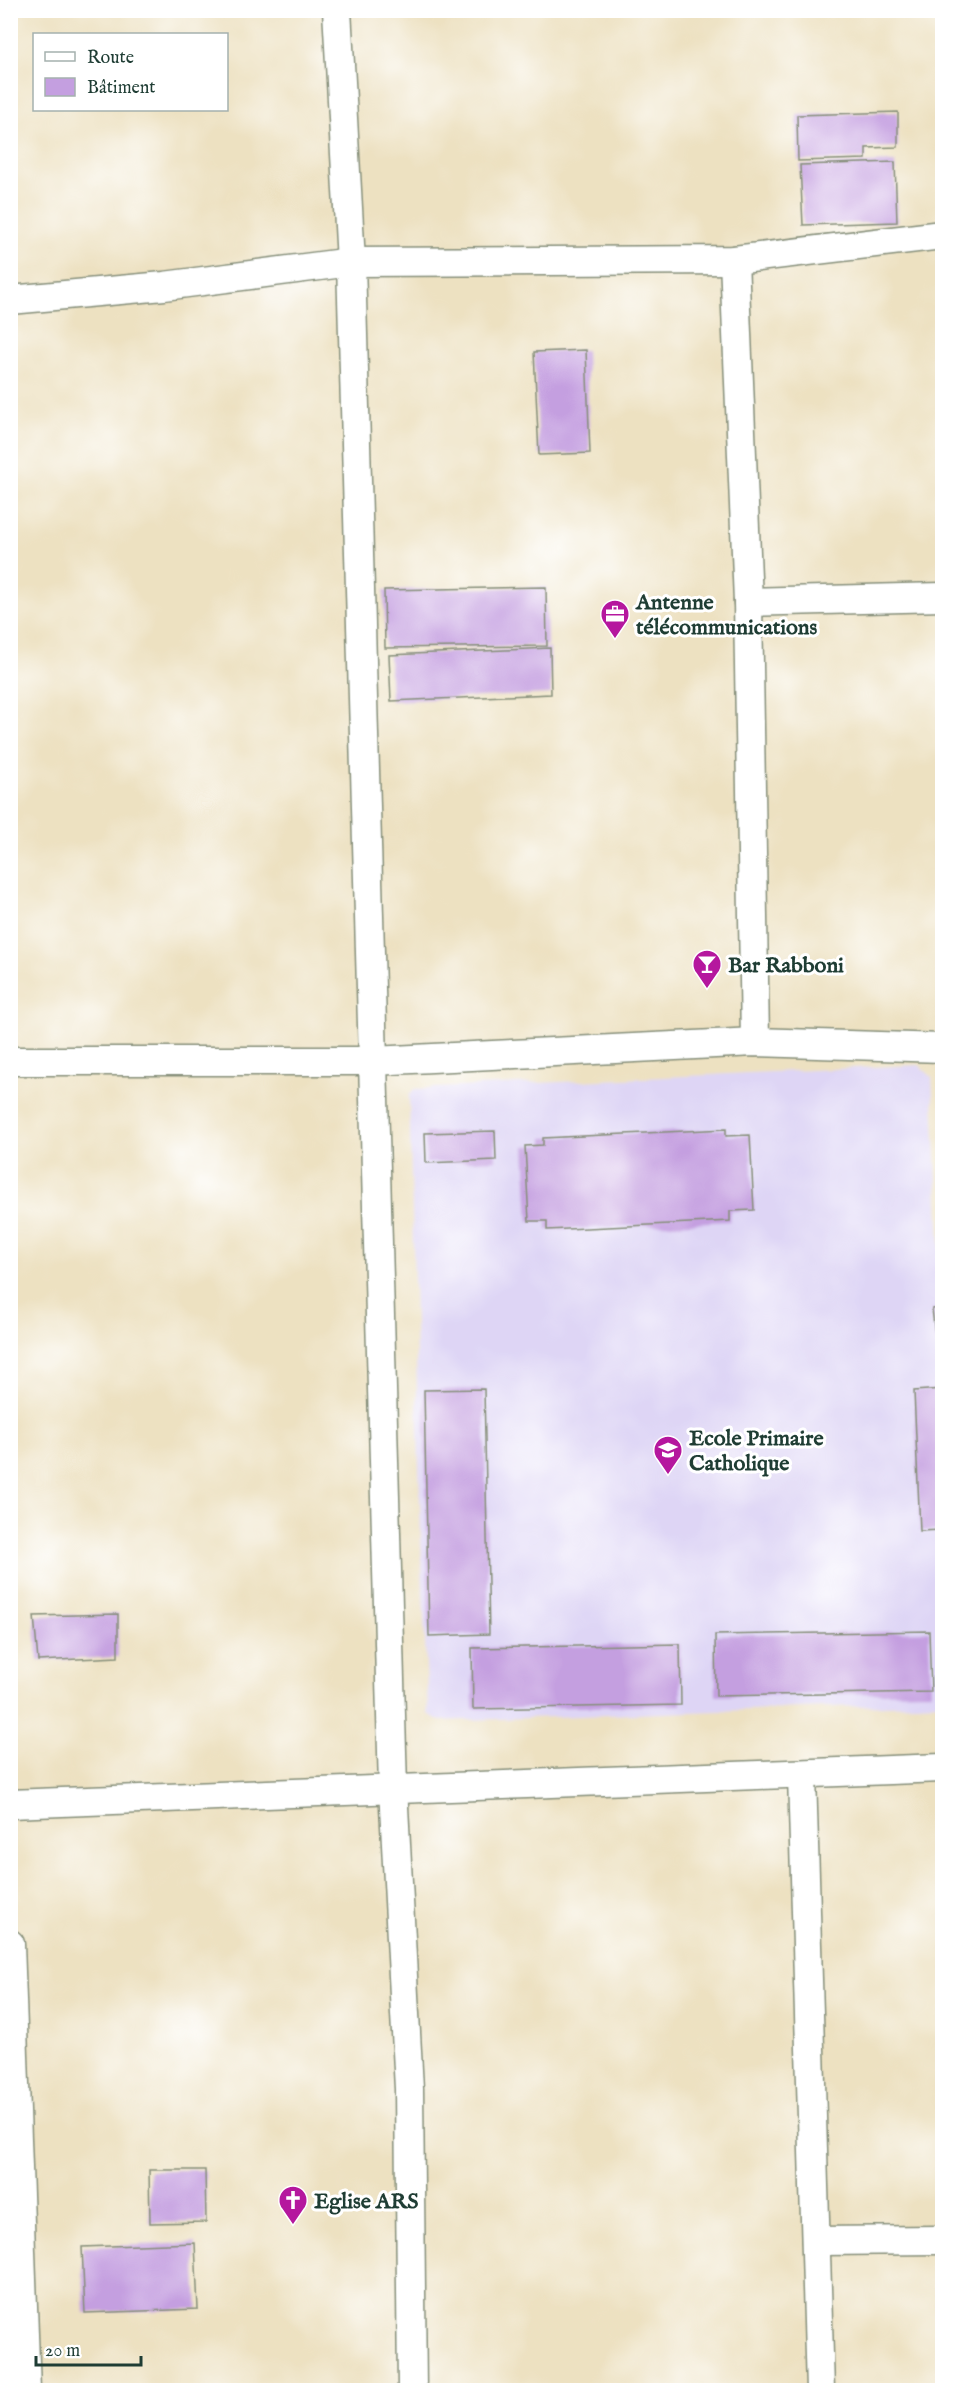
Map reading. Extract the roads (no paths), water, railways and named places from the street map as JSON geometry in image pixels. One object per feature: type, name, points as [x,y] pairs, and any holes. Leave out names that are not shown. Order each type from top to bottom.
[{"type":"street","points":[[337,10],[351,262],[393,1788],[409,2089],[412,2391]]},
{"type":"street","points":[[10,300],[164,286],[351,262],[734,260],[942,236]]},
{"type":"street","points":[[734,260],[748,602],[755,1042]]},
{"type":"street","points":[[748,602],[942,597]]},
{"type":"street","points":[[10,1061],[373,1062],[755,1042],[942,1048]]},
{"type":"street","points":[[10,1804],[942,1768]]},
{"type":"street","points":[[802,1775],[820,2391]]},
{"type":"street","points":[[10,1944],[26,2391]]},
{"type":"street","points":[[816,2241],[942,2240]]},
{"type":"place","name":"Antenne télécommunications","points":[[615,640]]},
{"type":"place","name":"Bar Rabboni","points":[[707,990]]},
{"type":"place","name":"Ecole Primaire Catholique","points":[[668,1476]]},
{"type":"place","name":"Eglise ARS","points":[[293,2226]]}]
